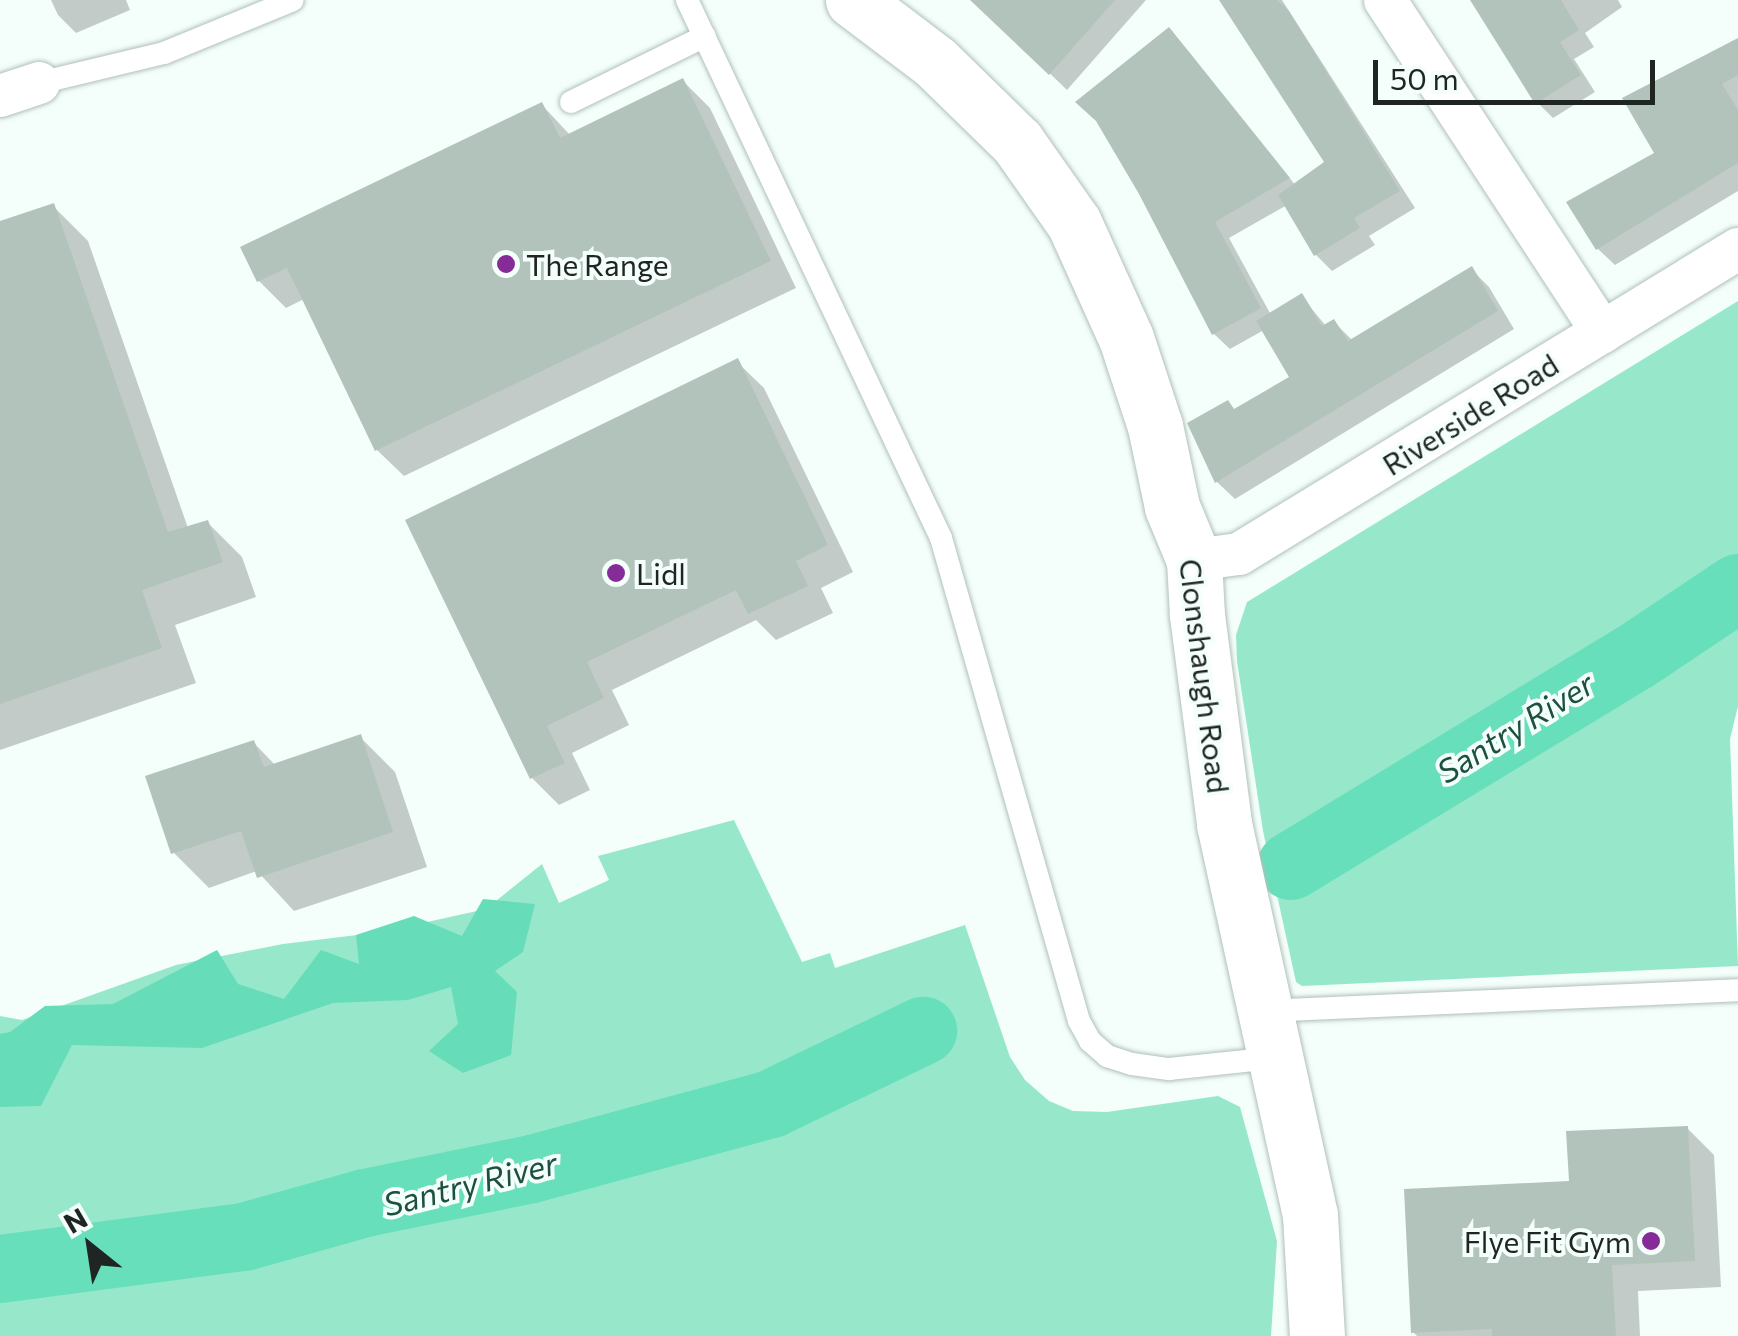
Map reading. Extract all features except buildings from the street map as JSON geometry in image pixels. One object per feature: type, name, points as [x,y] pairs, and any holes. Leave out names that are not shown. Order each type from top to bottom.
[{"type":"street","name":"Clonshaugh Road","points":[[853,0],[934,62],[1017,142],[1074,223],[1126,338],[1155,426],[1172,507],[1194,560],[1196,616],[1224,824],[1310,1215],[1318,1336]]},
{"type":"street","points":[[1385,0],[1602,332]]},
{"type":"street","name":"Riverside Road","points":[[1194,560],[1239,554],[1738,250]]},
{"type":"lane","points":[[19,89],[164,52],[293,0]]},
{"type":"lane","points":[[687,0],[941,538],[1040,894],[1084,1031],[1106,1056],[1169,1069],[1268,1035],[1738,990]]},
{"type":"lane","points":[[572,102],[705,36]]},
{"type":"green space","points":[[1738,301],[1738,706],[1730,739],[1738,966],[1302,986],[1296,982],[1263,831],[1237,661],[1236,635],[1247,602]]},
{"type":"green space","points":[[734,820],[802,962],[830,953],[835,968],[965,925],[1010,1057],[1025,1080],[1049,1101],[1073,1111],[1107,1112],[1218,1096],[1240,1107],[1277,1241],[1271,1336],[0,1336],[0,1016],[22,1020],[176,965],[283,944],[382,932],[486,909],[542,864],[559,903],[609,880],[598,856]]},
{"type":"green space","points":[[483,899],[535,904],[523,952],[495,971],[517,992],[511,1055],[463,1073],[429,1051],[458,1024],[451,987],[408,1000],[333,1003],[202,1048],[72,1045],[41,1106],[0,1107],[0,1034],[10,1032],[45,1006],[113,1004],[217,950],[238,984],[284,999],[321,950],[359,964],[356,935],[414,916],[462,936]]},
{"type":"waterway","name":"Santry River","points":[[1291,866],[1635,657],[1738,588]]},
{"type":"waterway","name":"Santry River","points":[[0,1269],[244,1237],[365,1203],[532,1169],[771,1104],[923,1031]]},
{"type":"place","name":"The Range","points":[[506,264]]},
{"type":"place","name":"Lidl","points":[[616,573]]},
{"type":"place","name":"Flye Fit Gym","points":[[1651,1241]]}]
